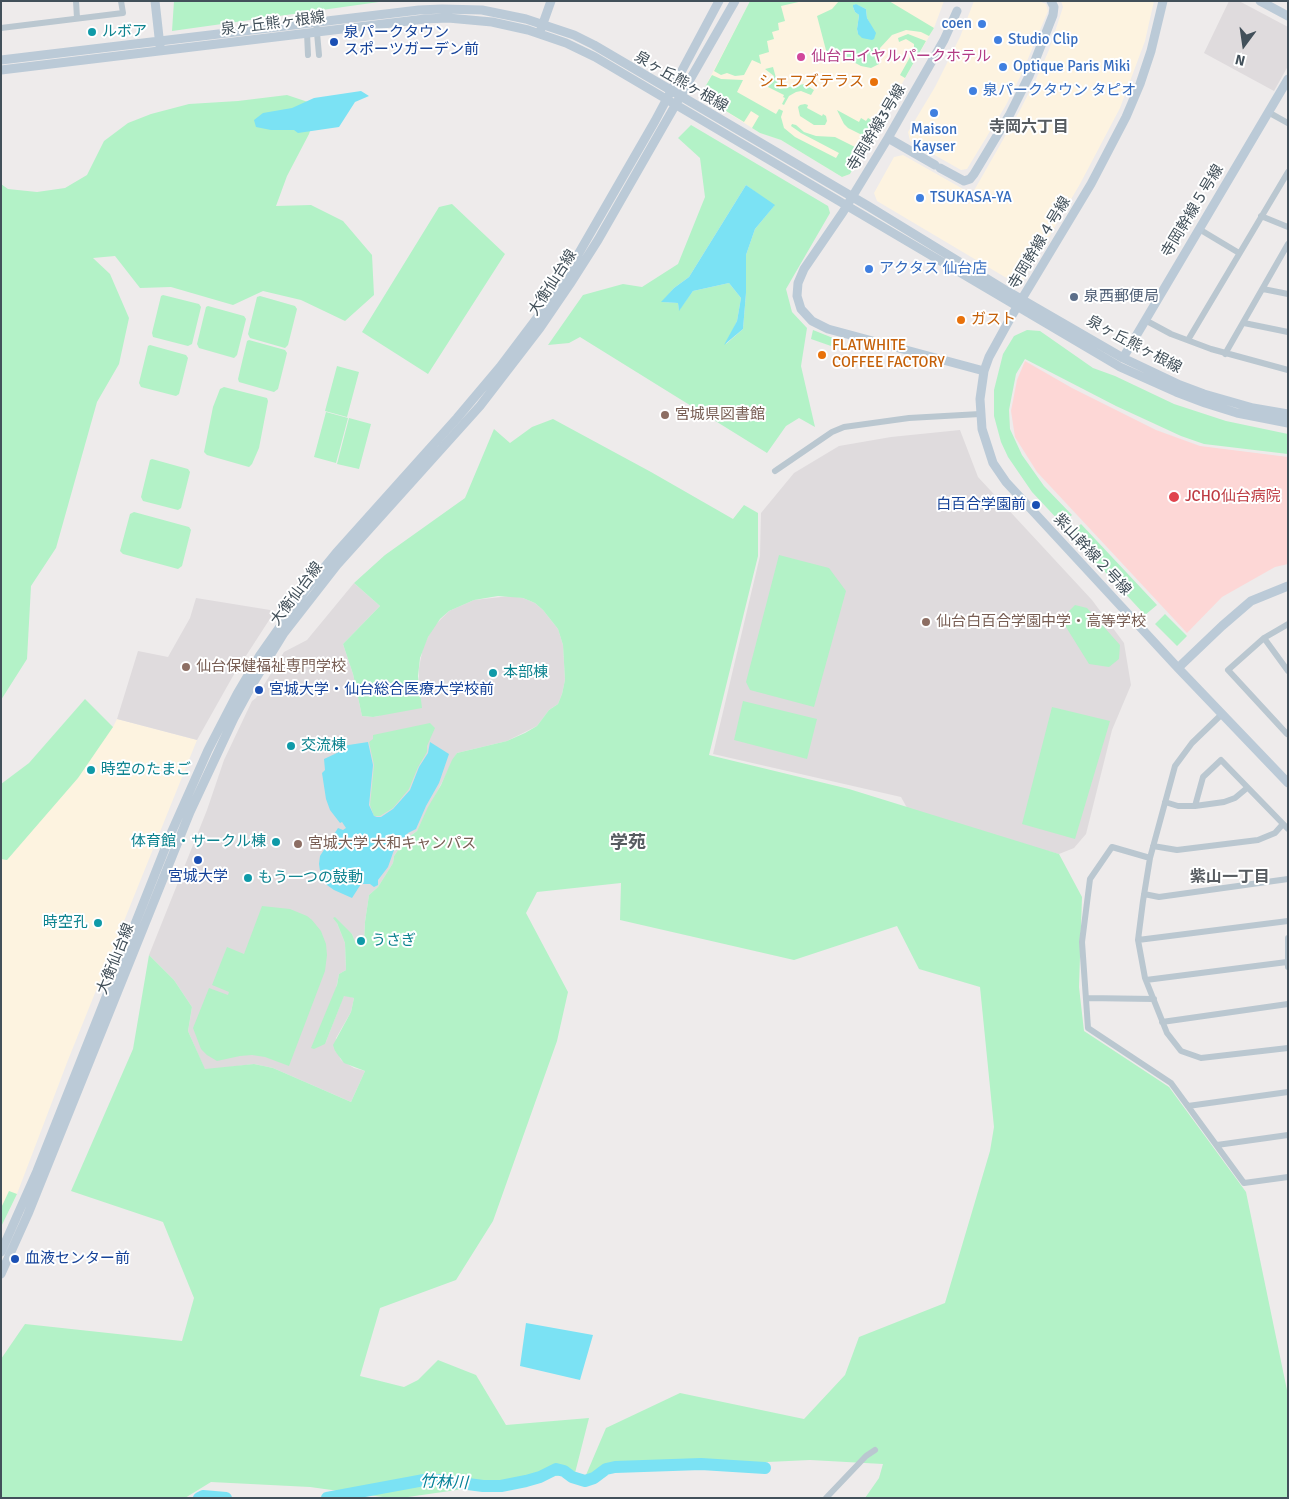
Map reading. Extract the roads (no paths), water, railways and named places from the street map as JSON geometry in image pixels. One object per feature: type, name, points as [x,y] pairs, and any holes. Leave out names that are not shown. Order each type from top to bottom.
[{"type":"main road","points":[[155,1],[161,51]]},
{"type":"main road","points":[[540,34],[551,1]]},
{"type":"main road","name":"大衡仙台線","points":[[1,1252],[37,1171],[172,831],[222,721],[260,654],[305,591],[336,553],[472,400],[529,329],[572,265],[669,95],[719,1]]},
{"type":"main road","name":"大衡仙台線","points":[[1,1274],[28,1214],[190,812],[243,701],[284,633],[337,565],[480,406],[518,358],[570,284],[735,1]]},
{"type":"main road","points":[[888,138],[964,181],[970,179],[1010,114],[1029,76],[1054,15],[1054,7],[1051,1]]},
{"type":"main road","name":"寺岡幹線４号線","points":[[1020,303],[1086,192],[1126,117],[1151,51],[1163,1]]},
{"type":"main road","points":[[1260,1],[1288,16]]},
{"type":"main road","name":"寺岡幹線3号線","points":[[959,6],[944,40],[888,138],[846,206],[804,268],[798,283],[797,296],[801,309],[812,321],[828,329],[984,371]]},
{"type":"main road","name":"泉ヶ丘熊ヶ根線","points":[[1,60],[442,8],[482,10],[503,13],[574,35],[594,45],[669,95]]},
{"type":"main road","name":"泉ヶ丘熊ヶ根線","points":[[1,70],[425,19],[448,18],[492,22],[540,34],[566,43],[596,57],[669,95],[851,197],[1144,379],[1237,413],[1288,423]]},
{"type":"main road","name":"寺岡幹線５号線","points":[[1123,358],[1288,79]]},
{"type":"main road","name":"泉ヶ丘熊ヶ根線","points":[[678,100],[846,206],[1123,358],[1180,385],[1204,394],[1253,408],[1288,414]]},
{"type":"main road","name":"紫山幹線２号線","points":[[1020,303],[997,342],[984,371],[980,414],[986,444],[993,463],[1002,478],[1178,668],[1286,777]]},
{"type":"main road","points":[[1178,668],[1250,601],[1288,586]]},
{"type":"street","points":[[76,1],[77,18]]},
{"type":"street","points":[[1,28],[123,13],[121,1]]},
{"type":"street","points":[[316,22],[319,54]]},
{"type":"street","points":[[307,33],[308,55]]},
{"type":"street","points":[[1268,112],[1288,123]]},
{"type":"street","points":[[1188,340],[1261,216],[1285,185],[1288,172]]},
{"type":"street","points":[[1261,216],[1288,227]]},
{"type":"street","points":[[1199,229],[1239,253]]},
{"type":"street","points":[[1225,354],[1288,244]]},
{"type":"street","points":[[1263,289],[1288,294]]},
{"type":"street","points":[[1145,320],[1171,334],[1225,354],[1288,370]]},
{"type":"street","points":[[1244,322],[1288,332]]},
{"type":"street","points":[[472,400],[480,406]]},
{"type":"street","points":[[775,471],[832,432],[844,428],[908,418],[980,414]]},
{"type":"street","points":[[1288,624],[1264,638],[1228,670],[1288,733]]},
{"type":"street","points":[[1264,638],[1288,671]]},
{"type":"street","points":[[1222,714],[1192,743],[1175,766],[1150,858],[1138,940],[1146,980],[1162,1022],[1167,1033],[1181,1051],[1201,1058],[1288,1048]]},
{"type":"street","points":[[1154,846],[1176,850],[1258,840],[1285,826],[1220,760],[1203,777],[1195,806]]},
{"type":"street","points":[[1165,802],[1178,806],[1224,802],[1235,798],[1247,788]]},
{"type":"street","points":[[1150,858],[1112,847],[1090,879],[1082,942],[1088,1028],[1171,1083],[1244,1182],[1288,1177]]},
{"type":"street","points":[[1144,894],[1159,897],[1288,879]]},
{"type":"street","points":[[1138,940],[1288,921]]},
{"type":"street","points":[[1146,980],[1287,965],[1288,938]]},
{"type":"street","points":[[1086,998],[1154,1000]]},
{"type":"street","points":[[1162,1022],[1288,1004]]},
{"type":"street","points":[[1188,1106],[1288,1092]]},
{"type":"street","points":[[1216,1145],[1288,1135]]},
{"type":"street","points":[[826,1498],[866,1456],[875,1450]]},
{"type":"water","points":[[856,4],[866,9],[867,18],[876,33],[872,40],[862,38],[858,34],[859,15],[853,7]]},
{"type":"water","points":[[361,91],[369,96],[355,102],[339,127],[298,133],[294,130],[271,130],[256,127],[254,120],[263,113],[292,108],[314,98]]},
{"type":"water","points":[[746,185],[775,205],[755,229],[746,255],[746,293],[743,329],[724,345],[737,321],[741,298],[729,283],[693,291],[679,311],[678,303],[661,302],[674,288],[689,277]]},
{"type":"water","points":[[368,742],[373,765],[369,805],[374,816],[377,817],[381,817],[393,809],[410,790],[419,767],[428,753],[430,742],[449,754],[439,783],[416,829],[408,833],[394,850],[388,867],[378,880],[378,885],[374,887],[370,884],[361,884],[352,898],[334,890],[321,878],[320,856],[338,828],[343,830],[346,828],[330,810],[326,799],[322,773],[325,770],[324,759],[339,752],[342,746]]},
{"type":"water","points":[[526,1323],[593,1335],[580,1380],[520,1366]]},
{"type":"waterway","name":"竹林川","points":[[327,1498],[424,1480],[501,1486],[540,1477],[556,1469],[585,1481],[594,1478],[606,1469],[615,1467],[701,1464],[765,1468]]},
{"type":"waterway","name":"竹林川","points":[[199,1498],[203,1496],[226,1498]]},
{"type":"place","name":"coen","points":[[982,24]]},
{"type":"place","name":"ルボア","points":[[92,32]]},
{"type":"place","name":"Studio Clip","points":[[998,40]]},
{"type":"place","name":"泉パークタウン スポーツガーデン前","points":[[334,42]]},
{"type":"place","name":"仙台ロイヤルパークホテル","points":[[801,57]]},
{"type":"place","name":"Optique Paris Miki","points":[[1003,67]]},
{"type":"place","name":"シェフズテラス","points":[[874,82]]},
{"type":"place","name":"泉パークタウン タピオ","points":[[973,91]]},
{"type":"place","name":"Maison Kayser","points":[[934,113]]},
{"type":"place","name":"TSUKASA-YA","points":[[920,198]]},
{"type":"place","name":"アクタス 仙台店","points":[[869,269]]},
{"type":"place","name":"泉西郵便局","points":[[1074,297]]},
{"type":"place","name":"ガスト","points":[[961,320]]},
{"type":"place","name":"FLATWHITE COFFEE FACTORY","points":[[822,355]]},
{"type":"place","name":"宮城県図書館","points":[[665,415]]},
{"type":"place","name":"JCHO仙台病院","points":[[1174,497]]},
{"type":"place","name":"白百合学園前","points":[[1036,505]]},
{"type":"place","name":"仙台白百合学園中学・高等学校","points":[[926,622]]},
{"type":"place","name":"仙台保健福祉専門学校","points":[[186,667]]},
{"type":"place","name":"本部棟","points":[[493,673]]},
{"type":"place","name":"宮城大学・仙台総合医療大学校前","points":[[259,690]]},
{"type":"place","name":"交流棟","points":[[291,746]]},
{"type":"place","name":"時空のたまご","points":[[91,770]]},
{"type":"place","name":"体育館・サークル棟","points":[[276,842]]},
{"type":"place","name":"宮城大学 大和キャンパス","points":[[298,844]]},
{"type":"place","name":"宮城大学","points":[[198,860]]},
{"type":"place","name":"もう一つの鼓動","points":[[248,878]]},
{"type":"place","name":"時空孔","points":[[98,923]]},
{"type":"place","name":"うさぎ","points":[[361,941]]},
{"type":"place","name":"血液センター前","points":[[15,1259]]},
{"type":"district","name":"寺岡六丁目","points":[[1029,128]]},
{"type":"district","name":"学苑","points":[[628,843]]},
{"type":"district","name":"紫山一丁目","points":[[1230,878]]}]
